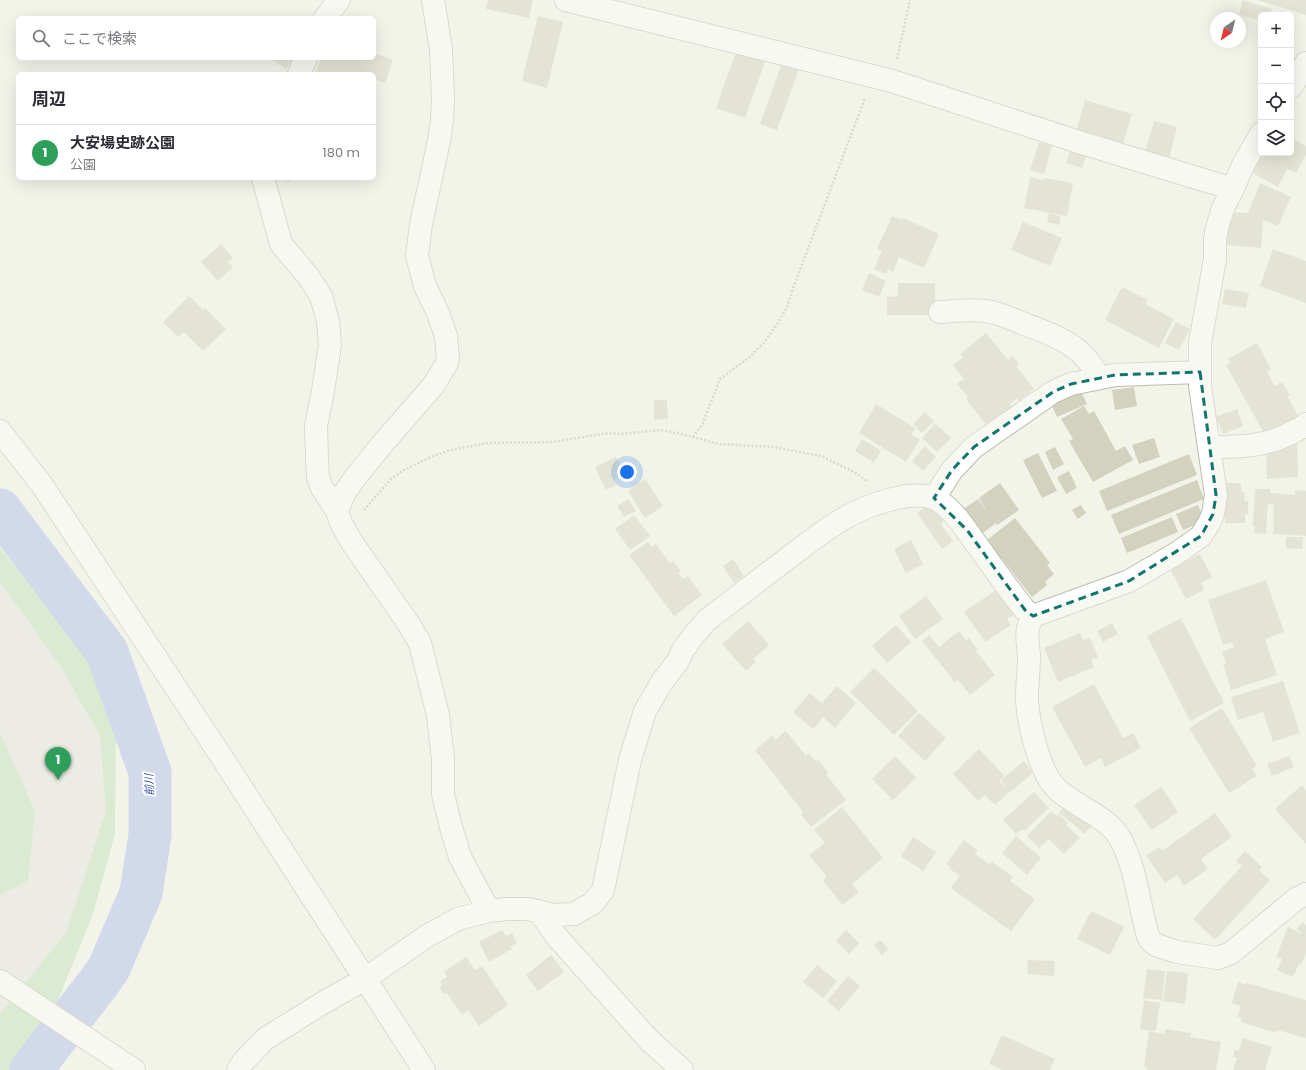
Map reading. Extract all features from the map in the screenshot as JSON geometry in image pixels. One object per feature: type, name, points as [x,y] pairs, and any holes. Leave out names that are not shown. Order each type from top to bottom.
[{"type":"street","points":[[327,16],[339,0]]},
{"type":"street","points":[[337,511],[344,494],[354,478],[433,386],[448,358],[446,336],[438,313],[425,286],[417,256],[421,224],[442,121],[443,98],[441,49],[433,0]]},
{"type":"street","points":[[566,0],[882,79],[1082,143],[1233,189]]},
{"type":"street","points":[[300,72],[305,60]]},
{"type":"street","points":[[1293,84],[1306,63]]},
{"type":"street","points":[[1258,139],[1242,165],[1233,189],[1223,208],[1217,228],[1215,239],[1215,259],[1200,342],[1200,386],[1216,494],[1210,523],[1201,536],[1177,553],[1129,581],[1034,616],[1027,630],[1029,657],[1027,699],[1030,725],[1042,764],[1050,781],[1058,790],[1106,823],[1119,836],[1130,863],[1147,933],[1153,944],[1177,952],[1218,958],[1230,953],[1303,901]]},
{"type":"street","points":[[264,180],[281,244],[308,276],[322,296],[328,321],[330,345],[316,426],[318,477],[322,488],[337,511],[341,523],[359,553],[408,623],[420,643],[438,715],[443,758],[443,794],[451,827],[460,857],[489,911]]},
{"type":"street","points":[[940,312],[987,311],[1002,315],[1051,334],[1065,340],[1079,350],[1093,366],[1099,378]]},
{"type":"street","points":[[934,498],[952,470],[974,447],[1053,392],[1071,384],[1115,375],[1200,372]]},
{"type":"street","points":[[1209,448],[1265,444],[1282,438],[1306,424]]},
{"type":"street","points":[[0,431],[42,485],[226,762],[424,1070]]},
{"type":"street","points":[[238,1070],[243,1062],[265,1039],[321,1004],[365,979],[427,936],[458,919],[489,911],[507,909],[528,909],[553,915],[574,914],[593,903],[603,890],[630,760],[645,711],[662,682],[678,661],[683,650],[707,620],[804,546],[844,519],[863,509],[890,500],[922,496],[934,498],[951,512],[963,526],[1025,610],[1034,616]]},
{"type":"street","points":[[539,912],[557,937],[644,1035],[682,1070]]},
{"type":"street","points":[[0,981],[134,1070]]},
{"type":"path","points":[[693,437],[702,425],[720,379],[751,356],[766,340],[780,321],[787,307],[792,291],[882,79],[910,0]]},
{"type":"path","points":[[346,531],[391,479],[402,471],[431,457],[451,450],[488,443],[552,442],[600,434],[621,434],[661,430],[719,444],[773,447],[821,456],[854,472],[878,488],[890,500]]},
{"type":"highlighted area","points":[[1200,372],[1216,495],[1213,514],[1201,536],[1129,581],[1033,616],[1025,610],[967,530],[934,498],[952,470],[974,447],[1053,392],[1071,384],[1115,375]]},
{"type":"green space","points":[[0,547],[90,663],[116,727],[115,834],[92,917],[29,1070],[0,1070]]},
{"type":"shaded area","points":[[2,584],[61,667],[100,736],[106,811],[66,933],[0,1014],[0,895],[28,881],[35,811],[0,733],[0,585]]},
{"type":"building","points":[[488,0],[533,0],[529,18],[486,9]]},
{"type":"building","points":[[1243,0],[1272,9],[1271,12],[1258,12],[1258,20],[1246,16],[1246,12],[1240,12]]},
{"type":"building","points":[[1258,0],[1306,0],[1306,15]]},
{"type":"building","points":[[538,16],[563,22],[547,88],[522,81]]},
{"type":"building","points":[[737,49],[766,59],[745,118],[716,108]]},
{"type":"building","points":[[376,54],[393,60],[385,83],[376,80],[376,72],[316,72],[320,60],[376,60]]},
{"type":"building","points":[[273,60],[293,60],[286,69]]},
{"type":"building","points":[[783,60],[800,66],[777,130],[760,124]]},
{"type":"building","points":[[1085,100],[1132,114],[1121,150],[1075,136]]},
{"type":"building","points":[[1154,121],[1177,127],[1169,159],[1145,153]]},
{"type":"building","points":[[1294,140],[1306,146],[1306,155],[1296,173],[1287,169],[1278,187],[1253,173],[1262,156],[1294,156]]},
{"type":"building","points":[[1039,142],[1052,146],[1044,174],[1030,170]]},
{"type":"building","points":[[1071,148],[1087,153],[1082,168],[1066,163]]},
{"type":"building","points":[[1030,177],[1073,183],[1067,216],[1024,208]]},
{"type":"building","points":[[1260,183],[1291,197],[1278,226],[1263,220],[1261,248],[1227,245],[1229,212],[1248,213]]},
{"type":"building","points":[[1049,213],[1061,217],[1059,225],[1047,222]]},
{"type":"building","points":[[892,216],[902,220],[903,218],[939,234],[924,268],[899,257],[893,272],[888,269],[886,274],[874,269],[882,251],[877,249]]},
{"type":"building","points":[[1023,222],[1062,238],[1050,266],[1011,250]]},
{"type":"building","points":[[221,244],[233,258],[228,262],[233,267],[218,281],[201,262]]},
{"type":"building","points":[[1273,249],[1306,261],[1306,303],[1260,286]]},
{"type":"building","points":[[869,273],[886,281],[879,297],[862,290]]},
{"type":"building","points":[[898,283],[935,283],[935,315],[887,315],[887,297],[898,296]]},
{"type":"building","points":[[1122,287],[1148,300],[1145,304],[1174,319],[1159,348],[1105,320]]},
{"type":"building","points":[[1225,289],[1249,293],[1246,308],[1222,304]]},
{"type":"building","points":[[189,296],[203,310],[205,308],[226,329],[203,351],[184,332],[178,337],[163,322]]},
{"type":"building","points":[[1176,322],[1190,329],[1179,350],[1165,343]]},
{"type":"building","points":[[986,333],[1008,360],[1012,356],[1019,364],[1016,366],[1034,389],[1019,401],[1017,398],[1010,404],[1013,407],[988,427],[966,399],[968,397],[957,384],[964,379],[953,365],[963,357],[960,354]]},
{"type":"building","points":[[1257,343],[1271,369],[1267,372],[1274,386],[1282,382],[1290,395],[1287,396],[1299,417],[1273,431],[1272,429],[1264,433],[1226,365],[1231,363],[1228,359]]},
{"type":"building","points":[[1134,387],[1137,406],[1115,410],[1112,390]]},
{"type":"building","points":[[1080,390],[1087,404],[1057,417],[1052,406],[1057,404],[1055,401]]},
{"type":"building","points":[[654,400],[667,400],[668,419],[654,420]]},
{"type":"building","points":[[876,404],[915,428],[911,434],[920,440],[906,462],[859,433]]},
{"type":"building","points":[[1084,406],[1089,414],[1094,411],[1116,451],[1125,446],[1133,460],[1093,482],[1069,441],[1073,439],[1061,419]]},
{"type":"building","points":[[1237,409],[1243,426],[1223,434],[1216,417]]},
{"type":"building","points":[[925,412],[934,421],[922,433],[913,424]]},
{"type":"building","points":[[935,423],[951,438],[937,452],[922,438]]},
{"type":"building","points":[[1154,438],[1160,457],[1139,464],[1132,445]]},
{"type":"building","points":[[862,439],[881,451],[874,463],[855,451]]},
{"type":"building","points":[[1297,443],[1298,477],[1267,479],[1266,450],[1278,444]]},
{"type":"building","points":[[925,446],[936,457],[923,471],[912,461]]},
{"type":"building","points":[[1055,447],[1064,464],[1053,470],[1045,452]]},
{"type":"building","points":[[1038,453],[1057,491],[1042,498],[1023,460]]},
{"type":"building","points":[[1189,454],[1197,475],[1107,511],[1099,491]]},
{"type":"building","points":[[616,457],[625,474],[614,480],[616,485],[606,490],[595,467]]},
{"type":"building","points":[[1069,471],[1077,488],[1066,494],[1057,477]]},
{"type":"building","points":[[645,479],[663,506],[645,518],[628,491]]},
{"type":"building","points":[[1197,480],[1204,499],[1119,534],[1111,515]]},
{"type":"building","points":[[1000,483],[1019,510],[997,525],[996,523],[980,535],[962,510],[978,499],[988,513],[979,498]]},
{"type":"building","points":[[1225,483],[1241,483],[1241,492],[1244,492],[1245,501],[1248,501],[1248,514],[1245,514],[1245,523],[1225,523]]},
{"type":"building","points":[[1255,489],[1270,489],[1270,493],[1295,495],[1295,490],[1306,491],[1306,536],[1273,534],[1274,505],[1268,504],[1266,534],[1254,533]]},
{"type":"building","points":[[628,499],[636,511],[624,517],[617,506]]},
{"type":"building","points":[[931,503],[944,522],[941,524],[953,541],[942,549],[917,513]]},
{"type":"building","points":[[1081,505],[1086,513],[1078,519],[1072,510]]},
{"type":"building","points":[[1198,505],[1205,521],[1183,530],[1176,514]]},
{"type":"building","points":[[634,515],[650,536],[630,550],[615,529]]},
{"type":"building","points":[[1172,517],[1178,532],[1127,553],[1121,538]]},
{"type":"building","points":[[1015,518],[1050,563],[1047,565],[1054,574],[1045,582],[1047,585],[1032,597],[987,540]]},
{"type":"building","points":[[1286,537],[1303,537],[1302,549],[1286,548]]},
{"type":"building","points":[[911,540],[923,564],[906,573],[894,549]]},
{"type":"building","points":[[648,542],[652,547],[656,544],[670,563],[673,561],[681,571],[678,573],[683,579],[688,576],[702,595],[674,616],[629,555]]},
{"type":"building","points":[[1200,554],[1212,577],[1201,583],[1204,590],[1186,599],[1170,569]]},
{"type":"building","points":[[733,559],[744,576],[734,583],[723,566]]},
{"type":"building","points":[[1266,580],[1284,632],[1265,639],[1277,675],[1231,690],[1223,664],[1226,663],[1222,652],[1234,647],[1232,642],[1223,645],[1208,600]]},
{"type":"building","points":[[999,588],[1016,613],[1007,619],[1011,625],[985,642],[964,612]]},
{"type":"building","points":[[926,596],[943,619],[915,639],[899,616]]},
{"type":"building","points":[[1181,618],[1224,703],[1190,721],[1147,636]]},
{"type":"building","points":[[748,621],[769,645],[753,659],[756,662],[746,671],[722,644]]},
{"type":"building","points":[[1112,623],[1118,634],[1103,642],[1097,631]]},
{"type":"building","points":[[896,625],[911,642],[887,663],[872,646]]},
{"type":"building","points":[[959,631],[966,640],[969,638],[977,649],[976,651],[995,675],[970,695],[958,680],[955,682],[922,641],[929,635],[939,647]]},
{"type":"building","points":[[1080,633],[1083,640],[1090,638],[1098,657],[1091,660],[1094,667],[1058,682],[1044,648]]},
{"type":"building","points":[[874,668],[918,711],[894,735],[850,692]]},
{"type":"building","points":[[1283,681],[1300,733],[1273,742],[1263,712],[1238,720],[1231,697]]},
{"type":"building","points":[[1094,684],[1123,738],[1133,733],[1141,748],[1105,767],[1101,758],[1085,767],[1052,707]]},
{"type":"building","points":[[837,686],[856,703],[835,728],[823,717],[813,729],[793,712],[810,693],[822,703]]},
{"type":"building","points":[[1222,708],[1257,766],[1252,769],[1257,776],[1229,793],[1189,728]]},
{"type":"building","points":[[919,713],[946,738],[925,761],[898,736]]},
{"type":"building","points":[[786,731],[806,756],[809,753],[816,762],[818,760],[828,772],[826,774],[846,800],[811,827],[801,814],[803,812],[755,750],[772,736],[775,740]]},
{"type":"building","points":[[979,749],[1005,776],[999,781],[1010,791],[995,805],[985,795],[978,801],[953,774]]},
{"type":"building","points":[[895,756],[916,778],[893,800],[872,779]]},
{"type":"building","points":[[1289,756],[1294,767],[1272,776],[1267,764]]},
{"type":"building","points":[[1024,761],[1033,773],[1010,792],[1001,780]]},
{"type":"building","points":[[1302,785],[1306,790],[1306,844],[1275,809]]},
{"type":"building","points":[[1161,787],[1178,812],[1152,830],[1134,805]]},
{"type":"building","points":[[1034,792],[1049,808],[1024,831],[1022,829],[1016,834],[1003,820]]},
{"type":"building","points":[[1065,806],[1091,827],[1085,834],[1059,813]]},
{"type":"building","points":[[842,807],[883,858],[852,884],[859,892],[842,905],[823,880],[827,877],[809,855],[825,843],[814,830]]},
{"type":"building","points":[[1051,811],[1057,816],[1058,814],[1068,823],[1066,825],[1080,838],[1064,854],[1049,839],[1039,848],[1027,836]]},
{"type":"building","points":[[1215,813],[1232,837],[1201,859],[1208,869],[1184,886],[1177,875],[1165,883],[1146,856],[1159,847],[1162,851]]},
{"type":"building","points":[[1016,836],[1041,858],[1027,875],[1002,853]]},
{"type":"building","points":[[913,837],[936,852],[923,871],[901,856]]},
{"type":"building","points":[[964,840],[978,851],[975,854],[989,864],[992,862],[1013,877],[1010,881],[1035,899],[1011,931],[951,888],[960,876],[946,864]]},
{"type":"building","points":[[1245,851],[1262,867],[1259,870],[1270,880],[1215,940],[1193,919],[1242,866],[1236,861]]},
{"type":"building","points":[[1091,911],[1124,927],[1110,955],[1077,939]]},
{"type":"building","points":[[1303,922],[1306,925],[1306,953],[1301,965],[1299,964],[1293,977],[1277,970],[1282,959],[1276,957],[1288,927],[1302,934],[1297,929]]},
{"type":"building","points":[[502,930],[506,936],[512,933],[517,943],[510,947],[512,949],[489,962],[479,942]]},
{"type":"building","points":[[846,930],[859,943],[849,954],[836,941]]},
{"type":"building","points":[[881,940],[888,949],[882,955],[874,945]]},
{"type":"building","points":[[551,955],[564,972],[538,991],[526,975]]},
{"type":"building","points":[[466,957],[475,970],[482,966],[508,1005],[479,1026],[468,1010],[462,1015],[447,993],[445,995],[439,987],[442,985],[440,982],[447,977],[444,972]]},
{"type":"building","points":[[1028,960],[1055,961],[1054,976],[1027,974]]},
{"type":"building","points":[[817,965],[837,981],[823,998],[803,982]]},
{"type":"building","points":[[1147,969],[1165,971],[1162,1000],[1143,998]]},
{"type":"building","points":[[1167,971],[1188,973],[1185,1004],[1163,1001]]},
{"type":"building","points":[[848,976],[860,986],[839,1011],[827,1001]]},
{"type":"building","points":[[1238,982],[1247,985],[1247,983],[1306,1000],[1306,1038],[1277,1030],[1276,1033],[1241,1022],[1242,1018],[1237,1017],[1241,1006],[1232,1003]]},
{"type":"building","points":[[1144,1000],[1160,1003],[1156,1031],[1140,1029]]},
{"type":"building","points":[[1165,1029],[1191,1033],[1190,1037],[1221,1042],[1216,1070],[1146,1070],[1147,1067],[1144,1067],[1149,1031],[1165,1034]]},
{"type":"building","points":[[1002,1035],[1055,1059],[1050,1070],[1003,1070],[989,1064]]},
{"type":"building","points":[[1243,1038],[1272,1047],[1265,1070],[1233,1070],[1237,1058],[1233,1057],[1235,1050],[1239,1051]]},
{"type":"waterway","name":"前川","points":[[0,510],[107,652],[150,772],[150,835],[141,893],[109,968],[31,1070]]},
{"type":"place","name":"大安場史跡公園","points":[[58,780]]}]
